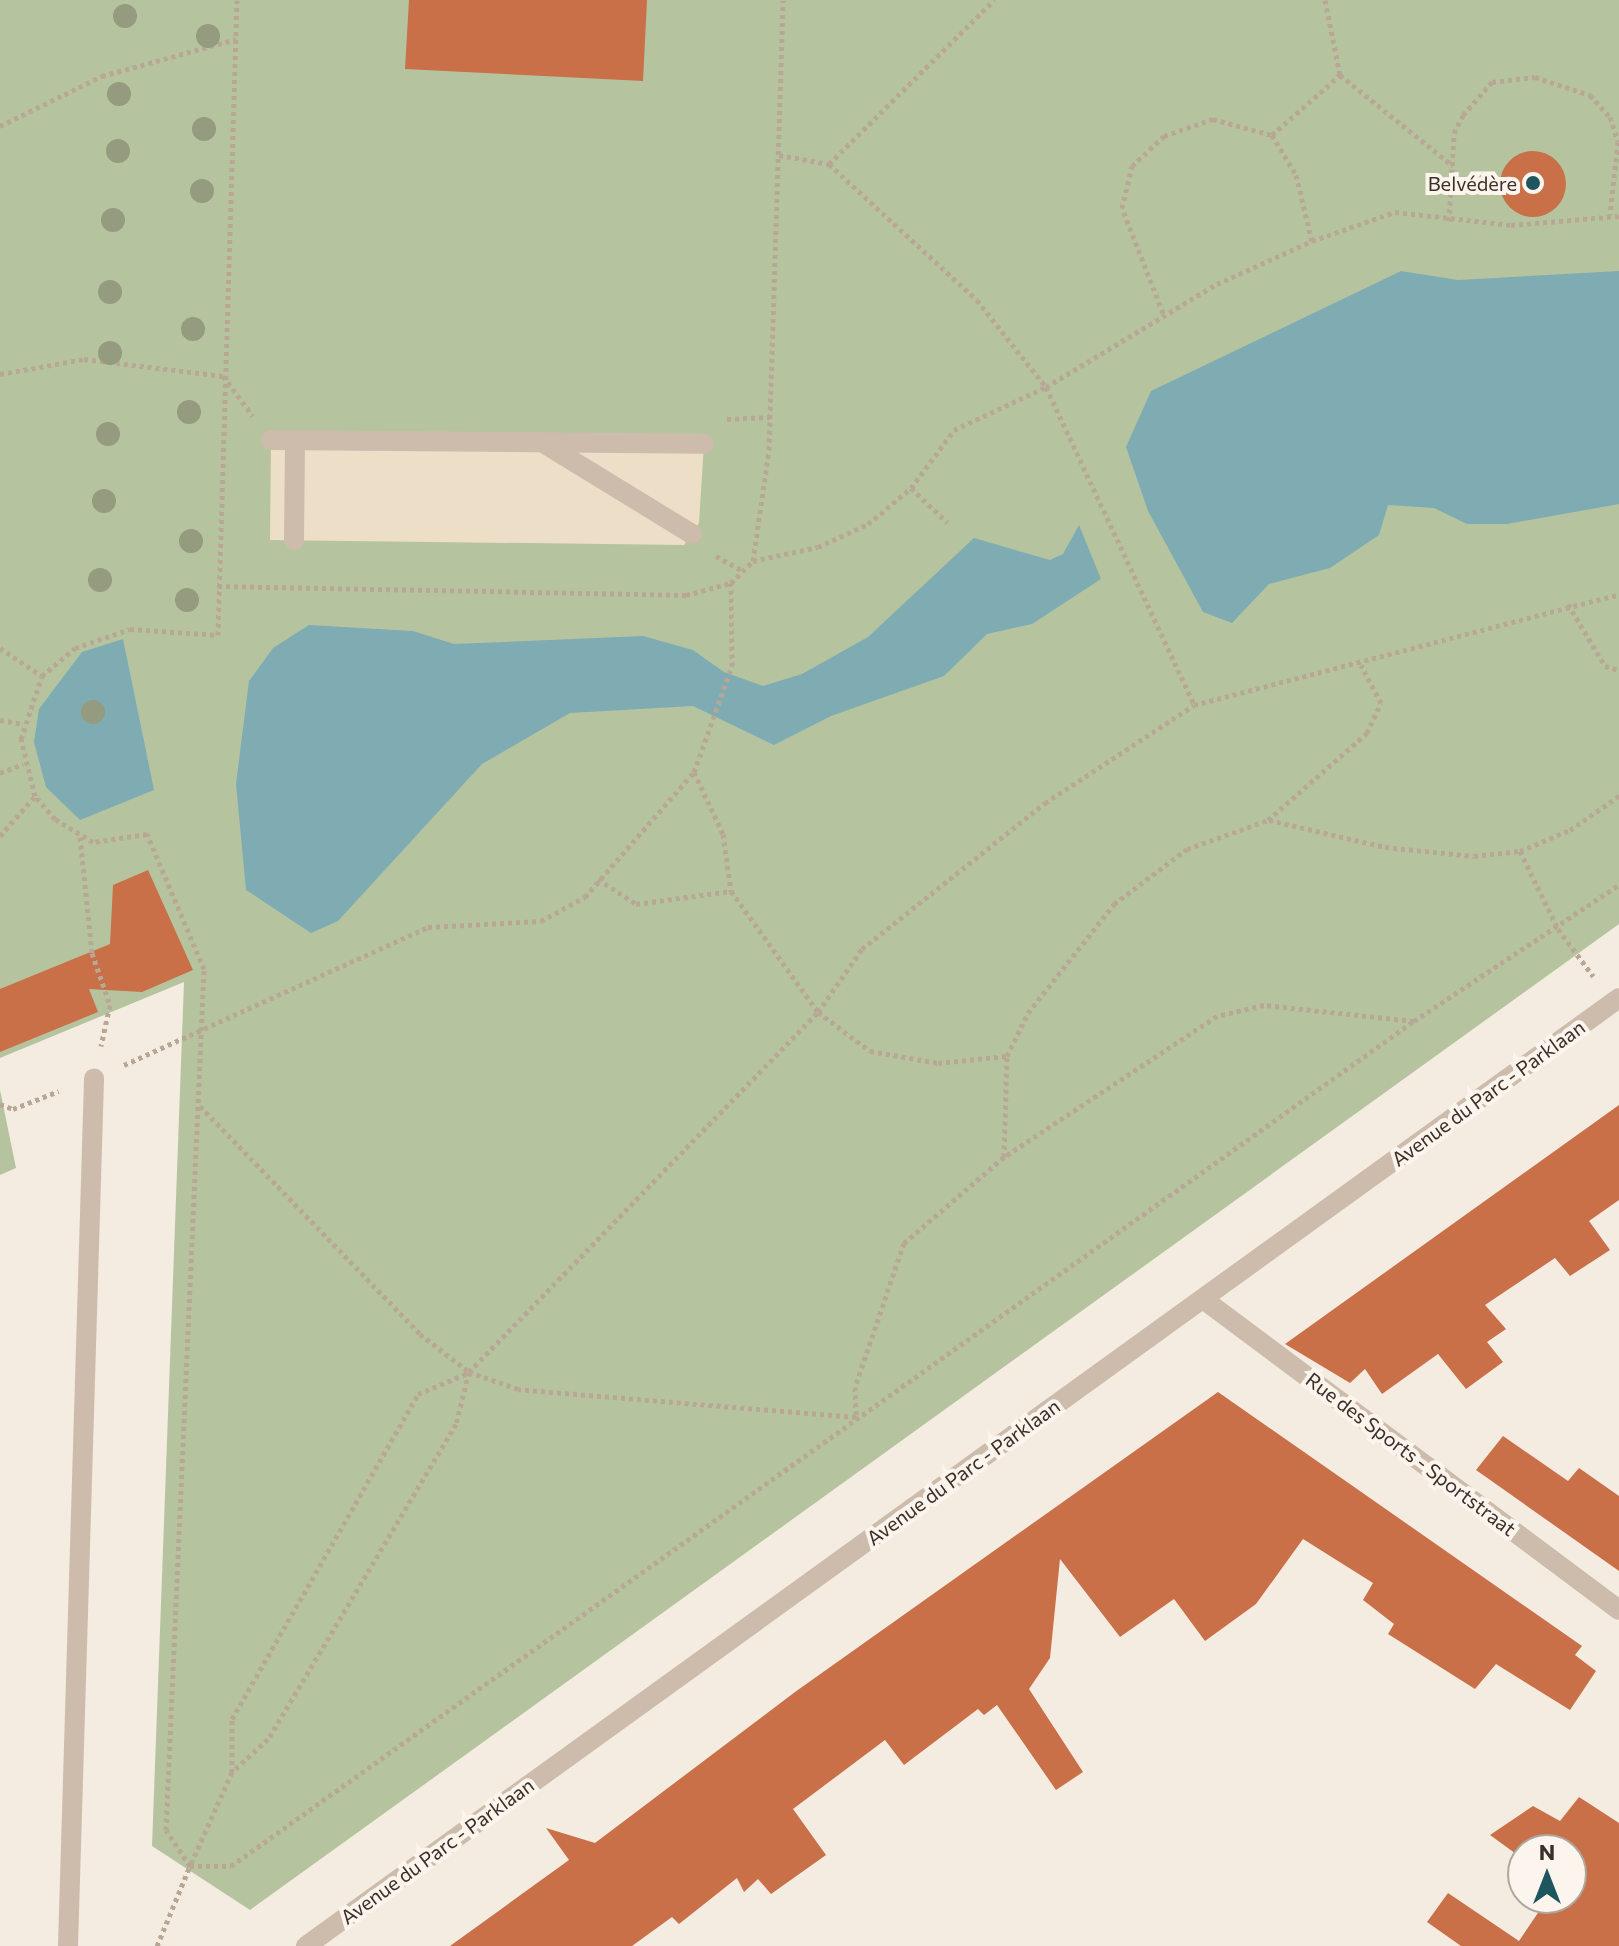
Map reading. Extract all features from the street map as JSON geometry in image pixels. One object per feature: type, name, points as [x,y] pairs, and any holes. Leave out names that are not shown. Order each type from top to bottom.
[{"type":"street","points":[[271,440],[704,444]]},
{"type":"street","points":[[294,540],[295,440]]},
{"type":"street","points":[[542,443],[692,534]]},
{"type":"street","name":"Avenue du Parc - Parklaan","points":[[306,1946],[1615,1001]]},
{"type":"street","points":[[68,1946],[94,1078]]},
{"type":"street","name":"Rue des Sports - Sportstraat","points":[[1203,1299],[1619,1610]]},
{"type":"path","points":[[94,1078],[110,1005],[92,953],[80,837],[35,796],[23,764],[23,724],[42,676],[99,636],[130,629],[218,635],[223,376],[237,0]]},
{"type":"path","points":[[753,561],[770,417],[783,0]]},
{"type":"path","points":[[829,164],[994,0]]},
{"type":"path","points":[[1325,0],[1340,75],[1453,166]]},
{"type":"path","points":[[0,126],[102,76],[236,39]]},
{"type":"path","points":[[1272,135],[1340,75]]},
{"type":"path","points":[[1449,222],[1454,133],[1492,82],[1535,77],[1564,83],[1610,117],[1618,142],[1610,215]]},
{"type":"path","points":[[1163,313],[1126,233],[1122,208],[1132,166],[1164,136],[1213,119],[1272,135],[1296,175],[1312,241]]},
{"type":"path","points":[[779,155],[829,164],[977,300],[1046,387],[1194,705]]},
{"type":"path","points":[[218,586],[686,595],[731,583],[753,561],[818,547],[868,524],[911,488],[954,430],[1046,387],[1163,313],[1312,241],[1395,212],[1449,222],[1550,225],[1619,216]]},
{"type":"path","points":[[0,374],[84,359],[223,376],[271,440]]},
{"type":"path","points":[[720,419],[770,417]]},
{"type":"path","points":[[911,488],[947,522]]},
{"type":"path","points":[[716,556],[743,571]]},
{"type":"path","points":[[0,1104],[13,1109],[94,1078],[428,927],[541,921],[585,897],[694,772],[710,717],[732,666],[731,583]]},
{"type":"path","points":[[232,1772],[232,1719],[418,1394],[469,1372],[818,1012],[862,949],[928,890],[1194,705],[1361,665],[1568,603],[1619,594]]},
{"type":"path","points":[[1568,603],[1605,666],[1619,670]]},
{"type":"path","points":[[0,648],[42,676]]},
{"type":"path","points":[[1004,1157],[1007,1056],[1028,1013],[1114,904],[1187,849],[1268,820],[1378,718],[1381,703],[1361,665]]},
{"type":"path","points":[[0,720],[23,724]]},
{"type":"path","points":[[0,773],[23,764]]},
{"type":"path","points":[[694,772],[723,834],[731,891],[818,1012],[870,1051],[907,1061],[1007,1056]]},
{"type":"path","points":[[0,836],[35,796]]},
{"type":"path","points":[[1268,820],[1385,847],[1474,856],[1520,851],[1570,830],[1619,796]]},
{"type":"path","points":[[80,837],[147,834],[204,969],[207,1026],[199,1105],[166,1830],[190,1866]]},
{"type":"path","points":[[1520,851],[1558,929],[1615,1001]]},
{"type":"path","points":[[598,879],[636,904],[731,891]]},
{"type":"path","points":[[190,1866],[231,1866],[1414,1021],[1558,929],[1619,885]]},
{"type":"path","points":[[856,1417],[855,1387],[904,1243],[1004,1157],[1217,1016],[1264,1005],[1414,1021]]},
{"type":"path","points":[[199,1105],[420,1334],[469,1372],[518,1389],[856,1417]]},
{"type":"path","points":[[157,1946],[232,1772],[268,1739],[456,1424],[469,1372]]},
{"type":"green space","points":[[0,0],[1619,0],[1619,924],[250,1910],[152,1846],[184,982],[0,1058]]},
{"type":"green space","points":[[0,1090],[16,1168],[0,1175]]},
{"type":"shaded area","points":[[271,440],[704,444],[699,523],[684,545],[270,540]]},
{"type":"water","points":[[1401,271],[1458,280],[1619,271],[1619,504],[1507,524],[1467,524],[1434,508],[1388,505],[1379,535],[1330,568],[1269,584],[1232,623],[1203,612],[1148,511],[1126,447],[1151,391]]},
{"type":"water","points":[[1079,525],[1101,579],[1032,624],[987,634],[944,676],[831,716],[774,745],[693,706],[570,713],[482,764],[338,921],[311,933],[246,890],[236,784],[249,681],[273,648],[309,625],[413,631],[454,644],[643,636],[693,650],[724,672],[763,686],[802,674],[868,637],[974,538],[1050,560],[1063,554]]},
{"type":"water","points":[[123,639],[154,790],[80,820],[46,787],[34,742],[39,709],[82,652]]},
{"type":"building","points":[[409,0],[647,0],[643,81],[405,69]]},
{"type":"building","name":"Belvédère","points":[[1539,151],[1557,160],[1564,171],[1564,197],[1557,208],[1546,215],[1527,217],[1509,208],[1502,197],[1500,178],[1509,160],[1520,153]]},
{"type":"building","points":[[148,870],[193,970],[142,992],[89,989],[98,1012],[0,1052],[0,989],[110,944],[113,885]]},
{"type":"building","points":[[1619,1105],[1619,1200],[1589,1221],[1610,1250],[1570,1276],[1555,1258],[1485,1305],[1506,1329],[1487,1342],[1503,1362],[1466,1389],[1438,1354],[1382,1394],[1365,1369],[1350,1383],[1285,1344]]},
{"type":"building","points":[[1218,1392],[1582,1646],[1575,1655],[1596,1671],[1570,1710],[1496,1664],[1475,1689],[1388,1634],[1394,1624],[1363,1600],[1373,1583],[1303,1539],[1256,1604],[1205,1641],[1174,1599],[1120,1637],[1060,1559],[1050,1658],[1029,1689],[1083,1772],[1056,1790],[997,1705],[984,1715],[978,1709],[904,1765],[885,1740],[793,1809],[826,1855],[771,1894],[758,1879],[744,1892],[737,1878],[679,1924],[672,1917],[632,1946],[450,1946],[569,1860],[546,1828],[595,1843],[795,1692]]},
{"type":"building","points":[[1503,1436],[1568,1481],[1579,1468],[1619,1496],[1619,1571],[1476,1470]]},
{"type":"building","points":[[1579,1797],[1619,1823],[1619,1946],[1461,1946],[1427,1922],[1448,1893],[1519,1941],[1537,1914],[1587,1914],[1587,1834],[1507,1834],[1507,1847],[1490,1835],[1533,1806],[1560,1821]]},
{"type":"place","name":"Belvédère","points":[[1533,183]]}]
